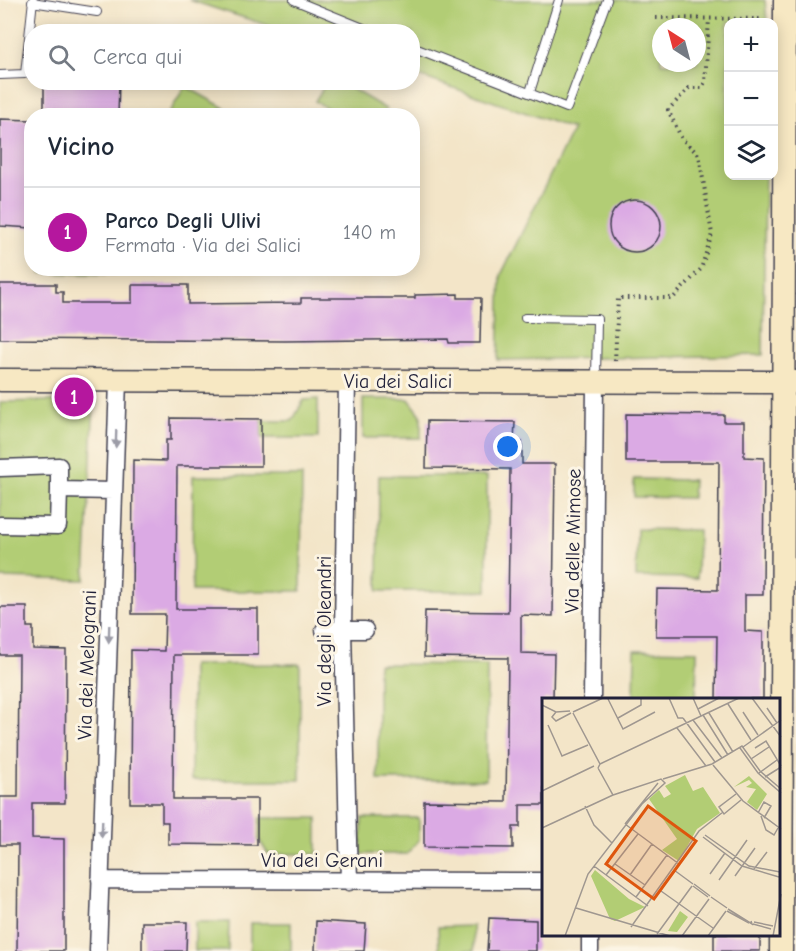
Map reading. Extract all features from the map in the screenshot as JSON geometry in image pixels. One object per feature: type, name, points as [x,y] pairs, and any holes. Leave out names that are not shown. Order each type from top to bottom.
[{"type":"street","points":[[781,903],[790,382],[785,9]]},
{"type":"street","name":"Via dei Salici","points":[[0,380],[790,382]]},
{"type":"street","name":"Via dei Melograni","points":[[98,951],[118,381]]},
{"type":"street","name":"Via degli Oleandri","points":[[347,381],[343,630],[350,882]]},
{"type":"street","name":"Via delle Mimose","points":[[592,698],[596,382]]},
{"type":"street","points":[[0,468],[59,466],[58,526],[0,525]]},
{"type":"street","points":[[59,490],[114,491]]},
{"type":"street","points":[[324,630],[365,630]]},
{"type":"street","name":"Via dei Gerani","points":[[100,880],[542,881]]},
{"type":"street","points":[[780,936],[780,951]]},
{"type":"lane","points":[[294,0],[353,24]]},
{"type":"lane","points":[[530,92],[560,0]]},
{"type":"lane","points":[[420,50],[567,108],[607,0]]},
{"type":"lane","points":[[30,24],[32,1],[97,12]]},
{"type":"lane","points":[[0,75],[24,74]]},
{"type":"lane","points":[[525,318],[597,319],[596,382]]},
{"type":"path","points":[[706,19],[785,9]]},
{"type":"path","points":[[615,364],[618,298],[673,298],[701,269],[712,234],[699,155],[682,139],[668,110],[689,88],[702,88],[705,82],[709,19]]},
{"type":"green space","points":[[189,0],[765,0],[767,18],[724,18],[724,180],[765,180],[763,355],[498,360],[501,275],[573,129],[420,76],[420,24],[263,24]]},
{"type":"green space","points":[[183,90],[192,90],[224,108],[172,108]]},
{"type":"green space","points":[[322,90],[354,90],[384,108],[327,108],[315,101]]},
{"type":"green space","points":[[318,399],[318,438],[261,438],[261,421],[292,421],[304,400]]},
{"type":"green space","points":[[363,399],[409,399],[421,415],[421,438],[363,438]]},
{"type":"green space","points":[[94,400],[85,580],[0,578],[0,402]]},
{"type":"green space","points":[[193,476],[302,476],[301,591],[192,591]]},
{"type":"green space","points":[[379,476],[487,476],[487,591],[378,591]]},
{"type":"green space","points":[[634,479],[693,480],[692,498],[634,497]]},
{"type":"green space","points":[[637,529],[698,530],[697,578],[636,577]]},
{"type":"green space","points":[[635,650],[697,651],[696,698],[634,698]]},
{"type":"green space","points":[[300,664],[300,780],[191,780],[192,665]]},
{"type":"green space","points":[[378,664],[487,665],[486,780],[378,780]]},
{"type":"green space","points":[[260,818],[317,818],[317,854],[268,854],[259,840]]},
{"type":"green space","points":[[362,818],[419,818],[419,840],[407,854],[361,854]]},
{"type":"green space","points":[[195,922],[229,922],[228,951],[195,951]]},
{"type":"green space","points":[[250,923],[291,923],[291,951],[250,951]]},
{"type":"green space","points":[[473,926],[474,951],[439,951],[438,927]]},
{"type":"building","points":[[44,90],[119,90],[118,108],[44,108]]},
{"type":"building","points":[[0,119],[24,120],[24,228],[0,226]]},
{"type":"building","points":[[635,200],[645,202],[653,208],[659,216],[661,226],[659,236],[653,244],[645,250],[635,252],[625,250],[617,244],[611,236],[609,226],[611,216],[617,208],[625,202]]},
{"type":"building","points":[[0,284],[56,284],[56,292],[63,292],[63,303],[132,303],[132,285],[188,285],[188,304],[301,303],[301,298],[415,298],[415,295],[458,294],[458,298],[481,298],[480,343],[449,343],[448,339],[285,341],[0,339]]},
{"type":"building","points":[[626,414],[724,415],[724,422],[744,422],[744,457],[764,458],[763,595],[745,595],[745,631],[763,632],[763,698],[716,698],[717,636],[656,636],[657,589],[718,590],[719,462],[626,462]]},
{"type":"building","points":[[171,418],[261,419],[261,466],[177,466],[176,609],[258,609],[258,655],[174,655],[173,799],[257,799],[257,845],[168,844],[168,822],[162,822],[162,803],[130,803],[131,650],[164,651],[165,614],[132,614],[133,460],[166,461],[166,440],[171,440]]},
{"type":"building","points":[[427,421],[515,422],[514,441],[522,442],[522,464],[555,464],[553,616],[521,615],[521,653],[554,654],[553,698],[542,698],[542,805],[520,805],[520,827],[513,827],[513,848],[424,847],[424,801],[506,802],[508,658],[424,657],[425,611],[508,612],[510,469],[426,468]]},
{"type":"building","points":[[0,607],[27,607],[27,627],[33,627],[33,649],[66,650],[65,803],[32,803],[32,838],[64,839],[64,951],[17,951],[18,845],[0,845],[0,797],[18,797],[19,655],[0,655]]},
{"type":"building","points":[[489,918],[536,920],[536,951],[487,951]]},
{"type":"building","points":[[316,921],[366,924],[364,951],[315,951]]},
{"type":"building","points":[[142,922],[187,922],[186,951],[142,951]]},
{"type":"building","points":[[714,936],[760,936],[760,951],[714,951]]},
{"type":"place","name":"Parco Degli Ulivi","points":[[74,397]]}]
